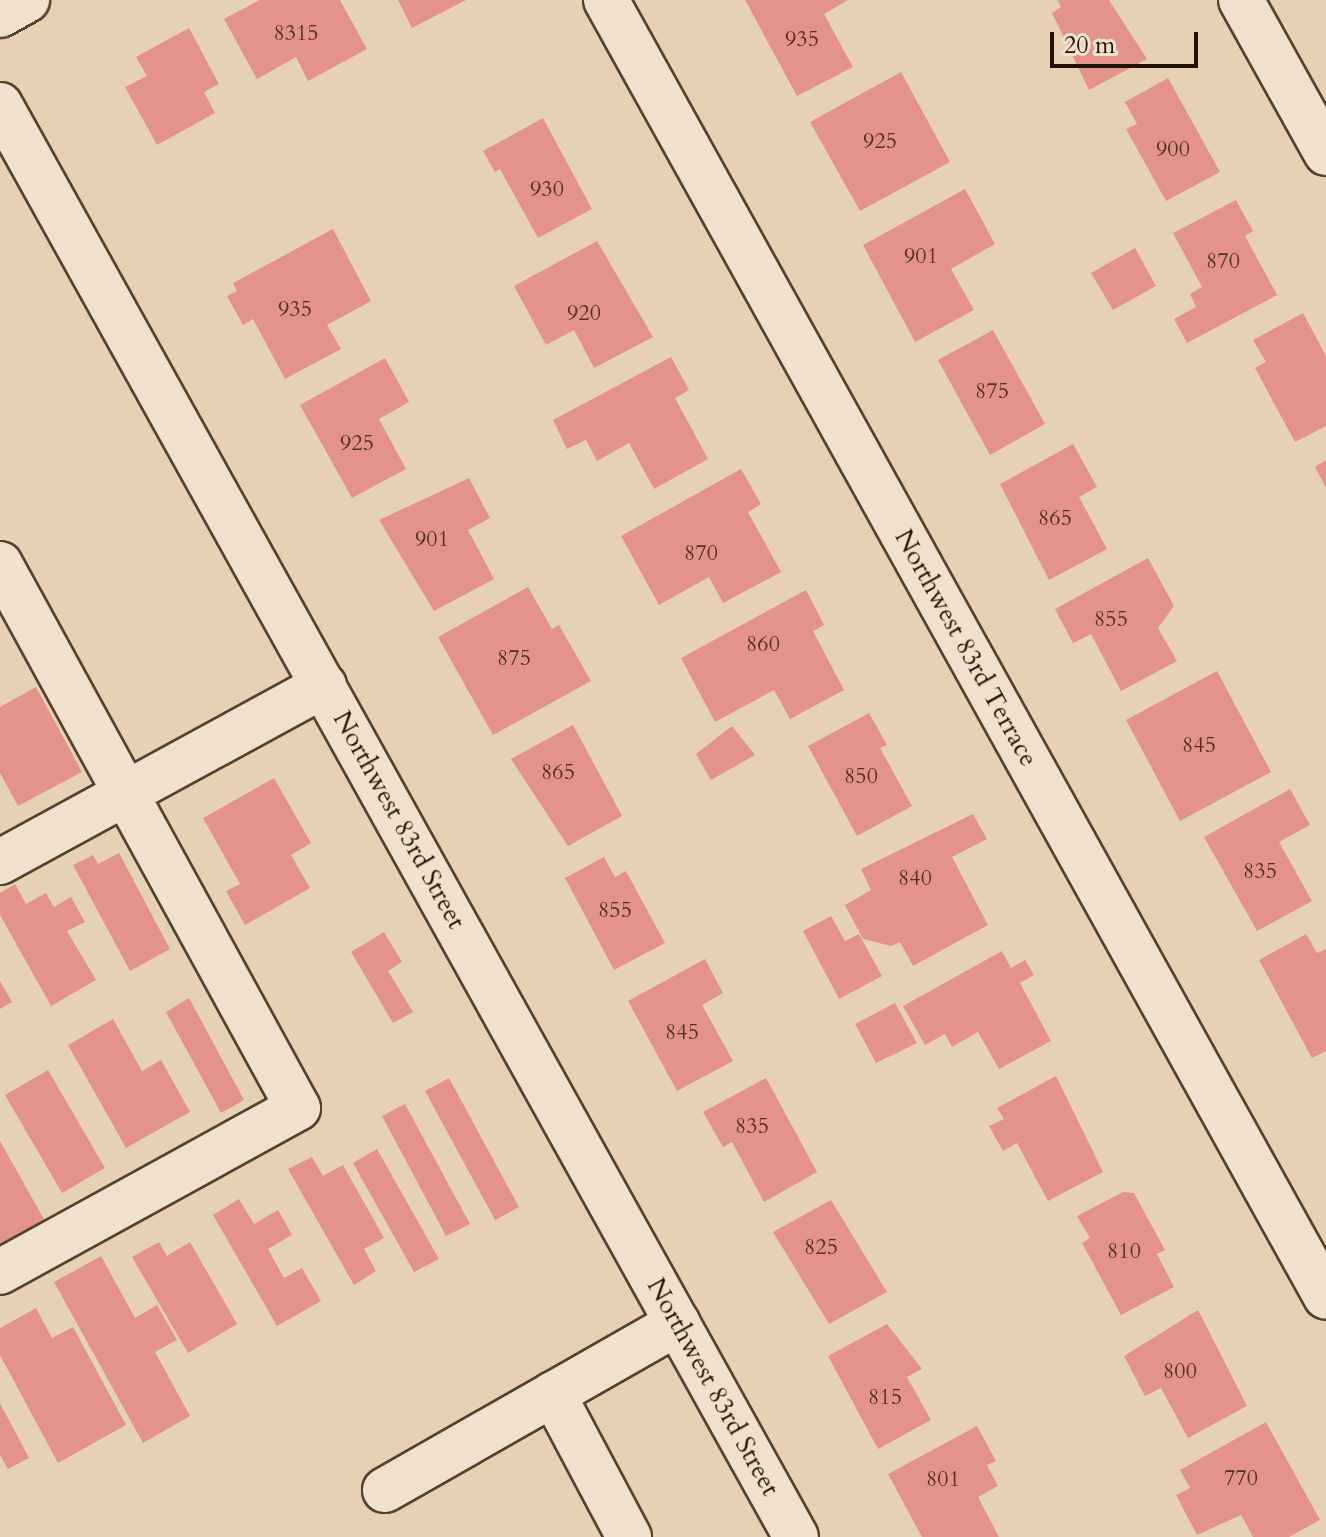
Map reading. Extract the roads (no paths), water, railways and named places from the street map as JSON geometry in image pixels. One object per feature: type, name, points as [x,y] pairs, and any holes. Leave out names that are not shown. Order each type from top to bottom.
[{"type":"street","points":[[0,15],[27,0]]},
{"type":"street","name":"Northwest 83rd Terrace","points":[[606,0],[1326,1297]]},
{"type":"street","points":[[1241,0],[1326,153]]},
{"type":"street","name":"Northwest 83rd Street","points":[[0,105],[796,1537]]},
{"type":"street","points":[[0,564],[121,794],[298,1108],[0,1272]]},
{"type":"street","points":[[0,862],[324,685]]},
{"type":"street","points":[[385,1490],[678,1323]]},
{"type":"street","points":[[553,1394],[629,1537]]}]
